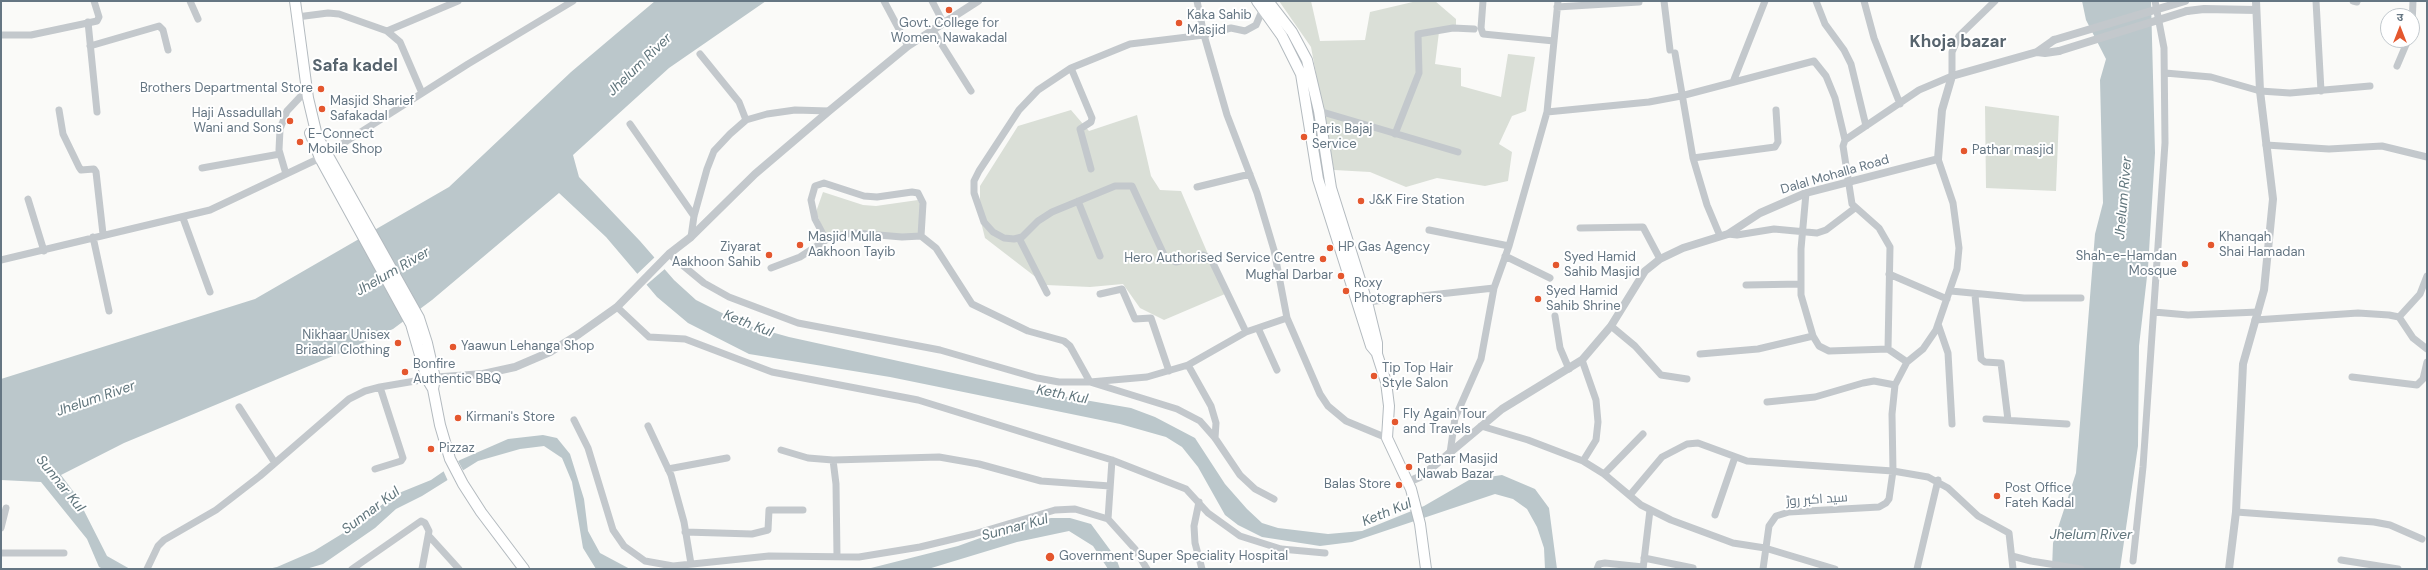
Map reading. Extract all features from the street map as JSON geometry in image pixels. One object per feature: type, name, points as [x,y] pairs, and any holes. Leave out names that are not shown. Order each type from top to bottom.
[{"type":"main road","points":[[289,1],[306,122],[323,156],[415,321],[431,378],[440,425],[450,459],[463,484],[481,512],[522,565],[534,569]]},
{"type":"main road","points":[[295,1],[311,116],[323,156]]},
{"type":"main road","points":[[1257,1],[1262,11],[1282,36],[1301,74],[1318,179],[1371,346],[1377,354]]},
{"type":"main road","points":[[1268,1],[1292,32],[1307,60],[1319,111],[1331,188],[1367,302],[1377,343],[1377,354],[1386,382],[1389,406],[1387,438],[1409,486],[1420,524],[1426,569]]},
{"type":"street","points":[[1,35],[31,35],[98,20],[94,1]]},
{"type":"street","points":[[190,1],[198,19]]},
{"type":"street","points":[[387,31],[458,1]]},
{"type":"street","points":[[1,260],[44,251],[103,234],[183,218],[210,210],[323,156],[422,93],[573,1]]},
{"type":"street","points":[[884,1],[908,46]]},
{"type":"street","points":[[932,1],[943,22]]},
{"type":"street","points":[[149,566],[158,546],[164,540],[216,510],[275,464],[349,399],[380,387],[431,378],[483,374],[515,367],[550,352],[617,307],[669,254],[691,237],[755,174],[829,111],[908,46],[932,29],[978,1]]},
{"type":"street","points":[[1198,1],[1204,35],[1227,115],[1250,174],[1274,250],[1287,318],[1320,394],[1328,406],[1346,421],[1387,438]]},
{"type":"street","points":[[1483,1],[1481,28],[1483,34],[1554,41]]},
{"type":"street","points":[[1664,1],[1672,52],[1693,158],[1707,206],[1724,235],[1737,235],[1774,229],[1816,233],[1826,230],[1855,208]]},
{"type":"street","points":[[1733,82],[1765,1]]},
{"type":"street","points":[[1816,1],[1825,24],[1844,50],[1851,64],[1866,126]]},
{"type":"street","points":[[1864,1],[1874,38],[1900,104]]},
{"type":"street","points":[[1893,471],[1892,414],[1895,385],[1907,362],[1923,349],[1938,324],[1951,292],[1957,269],[1959,248],[1953,203],[1938,159],[1942,110],[1952,76],[1952,52],[1959,36],[1995,1]]},
{"type":"street","points":[[2133,561],[2143,467],[2165,142],[2163,38],[2155,1]]},
{"type":"street","points":[[1844,140],[1919,90],[1952,76],[2037,52],[2054,40],[2186,1]]},
{"type":"street","points":[[2229,569],[2236,512],[2243,364],[2264,290],[2273,199],[2260,91],[2256,1]]},
{"type":"street","points":[[2316,1],[2321,91]]},
{"type":"street","points":[[1450,453],[1455,418],[1481,359],[1494,288],[1509,246],[1547,112],[1558,4],[1639,2]]},
{"type":"street","points":[[2037,52],[2045,53],[2059,51],[2187,12],[2204,9],[2256,10]]},
{"type":"street","points":[[1246,332],[1211,259],[1203,256],[1176,262],[1165,257],[1132,186],[1115,186],[1078,201],[1038,220],[1019,238],[1004,238],[993,232],[984,222],[974,192],[974,181],[1019,110],[1038,90],[1070,68],[1130,44],[1204,35],[1231,28],[1245,31],[1256,25],[1262,11]]},
{"type":"street","points":[[297,17],[328,13],[339,14],[387,31],[400,42],[422,93]]},
{"type":"street","points":[[88,22],[97,112]]},
{"type":"street","points":[[90,46],[160,26],[163,30],[168,50]]},
{"type":"street","points":[[1395,134],[1419,73],[1418,34],[1453,28],[1474,29]]},
{"type":"street","points":[[932,29],[971,91]]},
{"type":"street","points":[[2397,66],[2405,48]]},
{"type":"street","points":[[700,54],[738,102],[746,120]]},
{"type":"street","points":[[1547,112],[1649,102],[1681,96],[1814,61],[1826,76],[1834,98],[1844,140],[1842,151],[1850,198],[1855,208],[1879,228],[1890,248],[1888,349]]},
{"type":"street","points":[[1070,68],[1092,118],[1091,122],[1080,129],[1091,170]]},
{"type":"street","points":[[2164,73],[2215,78],[2260,91],[2290,94],[2370,86]]},
{"type":"street","points":[[286,174],[280,154],[278,140],[282,120],[287,111],[302,95]]},
{"type":"street","points":[[59,110],[63,134],[78,168],[81,170],[94,169],[96,172],[103,234]]},
{"type":"street","points":[[691,237],[694,216],[707,169],[714,151],[746,120],[767,114],[795,110],[829,111]]},
{"type":"street","points":[[1693,158],[1775,147],[1778,142],[1776,110]]},
{"type":"street","points":[[1319,111],[1458,152]]},
{"type":"street","points":[[630,124],[694,216]]},
{"type":"street","points":[[2266,145],[2329,148],[2382,146],[2427,157]]},
{"type":"street","points":[[202,168],[280,154]]},
{"type":"street","name":"Dalal Mohalla Road","points":[[1409,486],[1502,409],[1582,360],[1610,326],[1645,271],[1660,259],[1683,248],[1724,235],[1760,213],[1806,193],[1938,159]]},
{"type":"street","points":[[1197,187],[1250,174]]},
{"type":"street","points":[[826,240],[815,219],[811,200],[815,186],[824,182],[864,196],[877,197],[912,192],[918,193],[923,203],[921,236]]},
{"type":"street","points":[[1806,193],[1802,231],[1801,284],[1804,312],[1818,346],[1829,350],[1888,349],[1907,362]]},
{"type":"street","points":[[28,199],[44,251]]},
{"type":"street","points":[[1078,201],[1100,256]]},
{"type":"street","points":[[183,218],[210,292]]},
{"type":"street","points":[[1580,228],[1643,227],[1660,259]]},
{"type":"street","points":[[1429,230],[1509,246]]},
{"type":"street","points":[[771,268],[800,257],[826,240],[841,235],[856,233],[902,237],[921,236],[936,248],[972,304],[1028,332],[1064,342],[1070,346],[1090,382],[1177,409],[1200,421],[1215,438],[1240,474],[1255,489],[1274,499]]},
{"type":"street","points":[[93,237],[109,311]]},
{"type":"street","points":[[1019,238],[1047,293]]},
{"type":"street","points":[[669,254],[704,283],[761,310],[798,323],[940,350],[1038,378],[1059,382],[1090,382],[1147,377],[1169,371],[1188,365],[1246,332],[1287,318]]},
{"type":"street","points":[[1505,256],[1550,278]]},
{"type":"street","points":[[1889,274],[1947,299]]},
{"type":"street","points":[[2400,317],[2420,294],[2427,276]]},
{"type":"street","points":[[1746,285],[1801,284]]},
{"type":"street","points":[[1367,302],[1494,288]]},
{"type":"street","points":[[1100,294],[1122,289],[1135,319],[1151,318],[1169,371]]},
{"type":"street","points":[[1951,292],[2024,298],[2081,298]]},
{"type":"street","points":[[1976,295],[1981,359],[1985,362],[2000,363],[2008,420]]},
{"type":"street","points":[[617,307],[649,337],[685,339],[772,372],[918,400],[1112,460],[1186,489],[1208,513],[1240,536],[1260,544],[1300,552],[1325,553]]},
{"type":"street","points":[[2154,312],[2188,315],[2256,316],[2366,313],[2400,317]]},
{"type":"street","points":[[1555,316],[1560,348],[1569,369]]},
{"type":"street","points":[[2400,317],[2413,338],[2427,349]]},
{"type":"street","points":[[1938,324],[1948,353],[1952,424]]},
{"type":"street","points":[[1610,326],[1636,346],[1661,375],[1687,379]]},
{"type":"street","points":[[1258,328],[1277,370]]},
{"type":"street","points":[[1700,354],[1758,349],[1813,336]]},
{"type":"street","points":[[1582,360],[1596,400],[1598,422],[1596,440],[1583,461]]},
{"type":"street","points":[[2352,377],[2417,386],[2423,379],[2427,362]]},
{"type":"street","points":[[1188,365],[1211,406],[1216,423],[1215,438]]},
{"type":"street","points":[[1767,402],[1815,397],[1863,383],[1874,382],[1895,385]]},
{"type":"street","points":[[375,469],[401,461],[403,458],[380,387]]},
{"type":"street","points":[[239,407],[275,464]]},
{"type":"street","points":[[1986,419],[2067,424]]},
{"type":"street","points":[[574,420],[588,448],[613,530],[624,546],[646,560],[673,566],[769,556],[859,557],[920,547],[974,534],[1054,510],[1075,509],[1108,518],[1135,549],[1147,569]]},
{"type":"street","points":[[648,426],[668,469],[685,532],[691,564]]},
{"type":"street","points":[[1481,426],[1528,440],[1583,461],[1604,474],[1650,510],[1733,543],[1765,548],[1835,569]]},
{"type":"street","points":[[1604,474],[1642,434]]},
{"type":"street","points":[[1630,495],[1662,457],[1687,444],[1707,445],[1735,457],[1762,463],[1893,471],[1938,480],[1968,504],[1978,516],[2009,533],[2013,569]]},
{"type":"street","points":[[781,450],[808,458],[833,460],[940,457],[979,464],[1041,481],[1110,486]]},
{"type":"street","points":[[1715,515],[1735,457]]},
{"type":"street","points":[[668,469],[727,458]]},
{"type":"street","points":[[833,460],[837,556]]},
{"type":"street","points":[[1108,518],[1112,460]]},
{"type":"street","name":"سید اکبر روڑ","points":[[1763,569],[1769,526],[1776,516],[1789,512],[1879,507],[1886,503],[1889,499],[1893,471]]},
{"type":"street","points":[[1917,569],[1938,480]]},
{"type":"street","points":[[1199,502],[1194,526],[1195,543],[1202,569]]},
{"type":"street","points":[[1,528],[6,508]]},
{"type":"street","points":[[685,532],[752,534],[768,530],[769,510],[803,510]]},
{"type":"street","points":[[1597,569],[1599,564],[1605,563],[1643,568],[1650,510]]},
{"type":"street","points":[[2236,512],[2374,522],[2390,525],[2422,539]]},
{"type":"street","points":[[352,569],[418,522],[425,523],[429,536],[459,569]]},
{"type":"street","points":[[422,569],[429,536]]},
{"type":"street","points":[[1,553],[64,553]]},
{"type":"street","points":[[2012,556],[2081,569]]},
{"type":"street","points":[[1644,558],[1693,568]]},
{"type":"street","points":[[2341,560],[2398,569]]},
{"type":"shaded area","points":[[1279,1],[1311,1],[1320,41],[1365,40],[1370,12],[1417,1],[1435,1],[1456,19],[1456,29],[1439,32],[1435,64],[1461,68],[1461,86],[1501,97],[1508,54],[1535,57],[1526,111],[1512,116],[1499,144],[1512,152],[1508,181],[1485,186],[1437,178],[1406,187],[1370,172],[1334,170],[1311,47]]},
{"type":"shaded area","points":[[1985,106],[2059,116],[2056,191],[1986,188]]},
{"type":"shaded area","points":[[1071,110],[1089,131],[1137,115],[1151,176],[1160,190],[1181,191],[1225,294],[1164,320],[1140,308],[1123,284],[1090,287],[1046,285],[985,238],[980,218],[980,186],[1018,126]]},
{"type":"shaded area","points":[[823,192],[863,205],[876,206],[918,200],[920,204],[919,234],[901,235],[862,232],[826,237],[816,212]]},
{"type":"water","name":"Sunnar Kul","points":[[655,1],[766,1],[669,68],[573,155],[579,177],[640,241],[674,280],[696,300],[746,325],[789,337],[1044,393],[1131,408],[1155,417],[1195,438],[1225,484],[1247,509],[1262,523],[1278,528],[1328,534],[1362,531],[1424,506],[1469,480],[1502,475],[1535,489],[1549,508],[1557,569],[1545,569],[1544,548],[1537,527],[1527,509],[1513,499],[1495,494],[1352,542],[1320,546],[1262,537],[1238,525],[1225,515],[1198,467],[1182,447],[1166,437],[1120,424],[890,377],[749,354],[688,323],[657,297],[606,237],[559,193],[432,300],[393,329],[345,351],[124,443],[61,475],[76,495],[107,556],[130,569],[103,569],[99,567],[87,539],[41,482],[1,480],[1,379],[255,299],[449,187],[571,72]]},
{"type":"water","name":"Jhelum River","points":[[2082,1],[2151,1],[2155,153],[2148,268],[2139,346],[2138,446],[2120,569],[2052,569],[2053,543],[2076,473],[2095,234],[2103,203],[2100,80],[2106,59],[2086,20]]},
{"type":"water","points":[[543,435],[557,438],[570,454],[584,499],[588,531],[600,553],[630,569],[596,569],[583,548],[572,482],[562,458],[544,446],[520,449],[478,461],[422,496],[396,509],[375,528],[323,564],[306,569],[268,569],[277,567],[314,551],[358,524],[394,495],[431,480],[460,460],[508,439]]},
{"type":"water","name":"Sunnar Kul","points":[[1051,518],[1070,518],[1091,524],[1116,558],[1120,569],[1108,569],[1093,546],[1069,531],[1017,542],[928,569],[867,569],[958,546],[1022,523]]},
{"type":"pier","points":[[656,256],[666,268],[645,286],[635,276]]},
{"type":"pier","points":[[457,459],[464,472],[448,481],[443,470]]},
{"type":"place","name":"Govt. College for Women, Nawakadal","points":[[949,10]]},
{"type":"place","name":"Kaka Sahib Masjid","points":[[1179,23]]},
{"type":"place","name":"Brothers Departmental Store","points":[[321,89]]},
{"type":"place","name":"Masjid Sharief Safakadal","points":[[322,109]]},
{"type":"place","name":"Haji Assadullah Wani and Sons","points":[[290,121]]},
{"type":"place","name":"Paris Bajaj Service","points":[[1304,137]]},
{"type":"place","name":"E-Connect Mobile Shop","points":[[300,142]]},
{"type":"place","name":"Pathar masjid","points":[[1964,151]]},
{"type":"place","name":"J&K Fire Station","points":[[1361,201]]},
{"type":"place","name":"Masjid Mulla Aakhoon Tayib","points":[[800,245]]},
{"type":"place","name":"Khanqah Shai Hamadan","points":[[2211,245]]},
{"type":"place","name":"HP Gas Agency","points":[[1330,248]]},
{"type":"place","name":"Ziyarat Aakhoon Sahib","points":[[769,255]]},
{"type":"place","name":"Hero Authorised Service Centre","points":[[1323,259]]},
{"type":"place","name":"Shah-e-Hamdan Mosque","points":[[2185,264]]},
{"type":"place","name":"Syed Hamid Sahib Masjid","points":[[1556,265]]},
{"type":"place","name":"Mughal Darbar","points":[[1341,276]]},
{"type":"place","name":"Roxy Photographers","points":[[1346,291]]},
{"type":"place","name":"Syed Hamid Sahib Shrine","points":[[1538,299]]},
{"type":"place","name":"Nikhaar Unisex Briadal Clothing","points":[[398,343]]},
{"type":"place","name":"Yaawun Lehanga Shop","points":[[453,347]]},
{"type":"place","name":"Bonfire Authentic BBQ","points":[[405,372]]},
{"type":"place","name":"Tip Top Hair Style Salon","points":[[1374,376]]},
{"type":"place","name":"Kirmani's Store","points":[[458,418]]},
{"type":"place","name":"Fly Again Tour and Travels","points":[[1395,422]]},
{"type":"place","name":"Pizzaz","points":[[431,449]]},
{"type":"place","name":"Pathar Masjid Nawab Bazar","points":[[1409,467]]},
{"type":"place","name":"Balas Store","points":[[1399,485]]},
{"type":"place","name":"Post Office Fateh Kadal","points":[[1997,496]]},
{"type":"place","name":"Government Super Speciality Hospital","points":[[1050,557]]},
{"type":"district","name":"Khoja bazar","points":[[1958,43]]},
{"type":"district","name":"Safa kadel","points":[[355,67]]},
{"type":"water label","name":"Keth Kul","points":[[748,324]]},
{"type":"water label","name":"Keth Kul","points":[[1062,395]]},
{"type":"water label","name":"Keth Kul","points":[[1387,513]]}]
